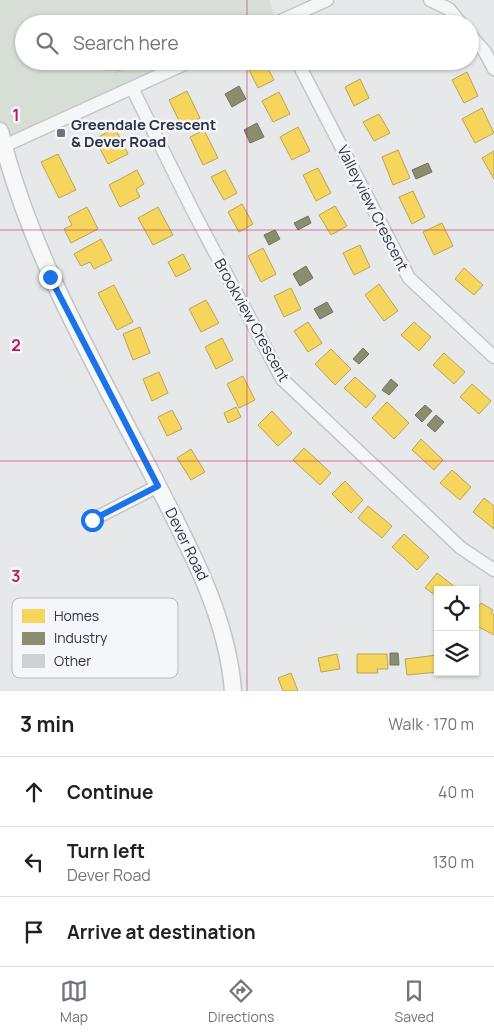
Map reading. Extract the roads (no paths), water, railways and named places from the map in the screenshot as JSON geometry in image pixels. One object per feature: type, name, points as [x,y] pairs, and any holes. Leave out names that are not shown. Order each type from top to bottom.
[{"type":"main road","name":"Dever Road","points":[[2,138],[19,200],[50,277],[199,566],[211,595],[228,655],[233,691]]},
{"type":"street","points":[[294,15],[327,0]]},
{"type":"street","points":[[430,0],[449,9],[454,15]]},
{"type":"street","points":[[479,45],[485,52],[494,70]]},
{"type":"street","points":[[2,138],[132,88],[171,70]]},
{"type":"street","name":"Valleyview Crescent","points":[[302,70],[409,278],[494,357]]},
{"type":"street","name":"Brookview Crescent","points":[[132,88],[194,214],[282,379],[461,548],[494,570]]},
{"type":"street","points":[[92,520],[158,486]]},
{"type":"place","name":"Greendale Crescent & Dever Road","points":[[61,133]]}]
